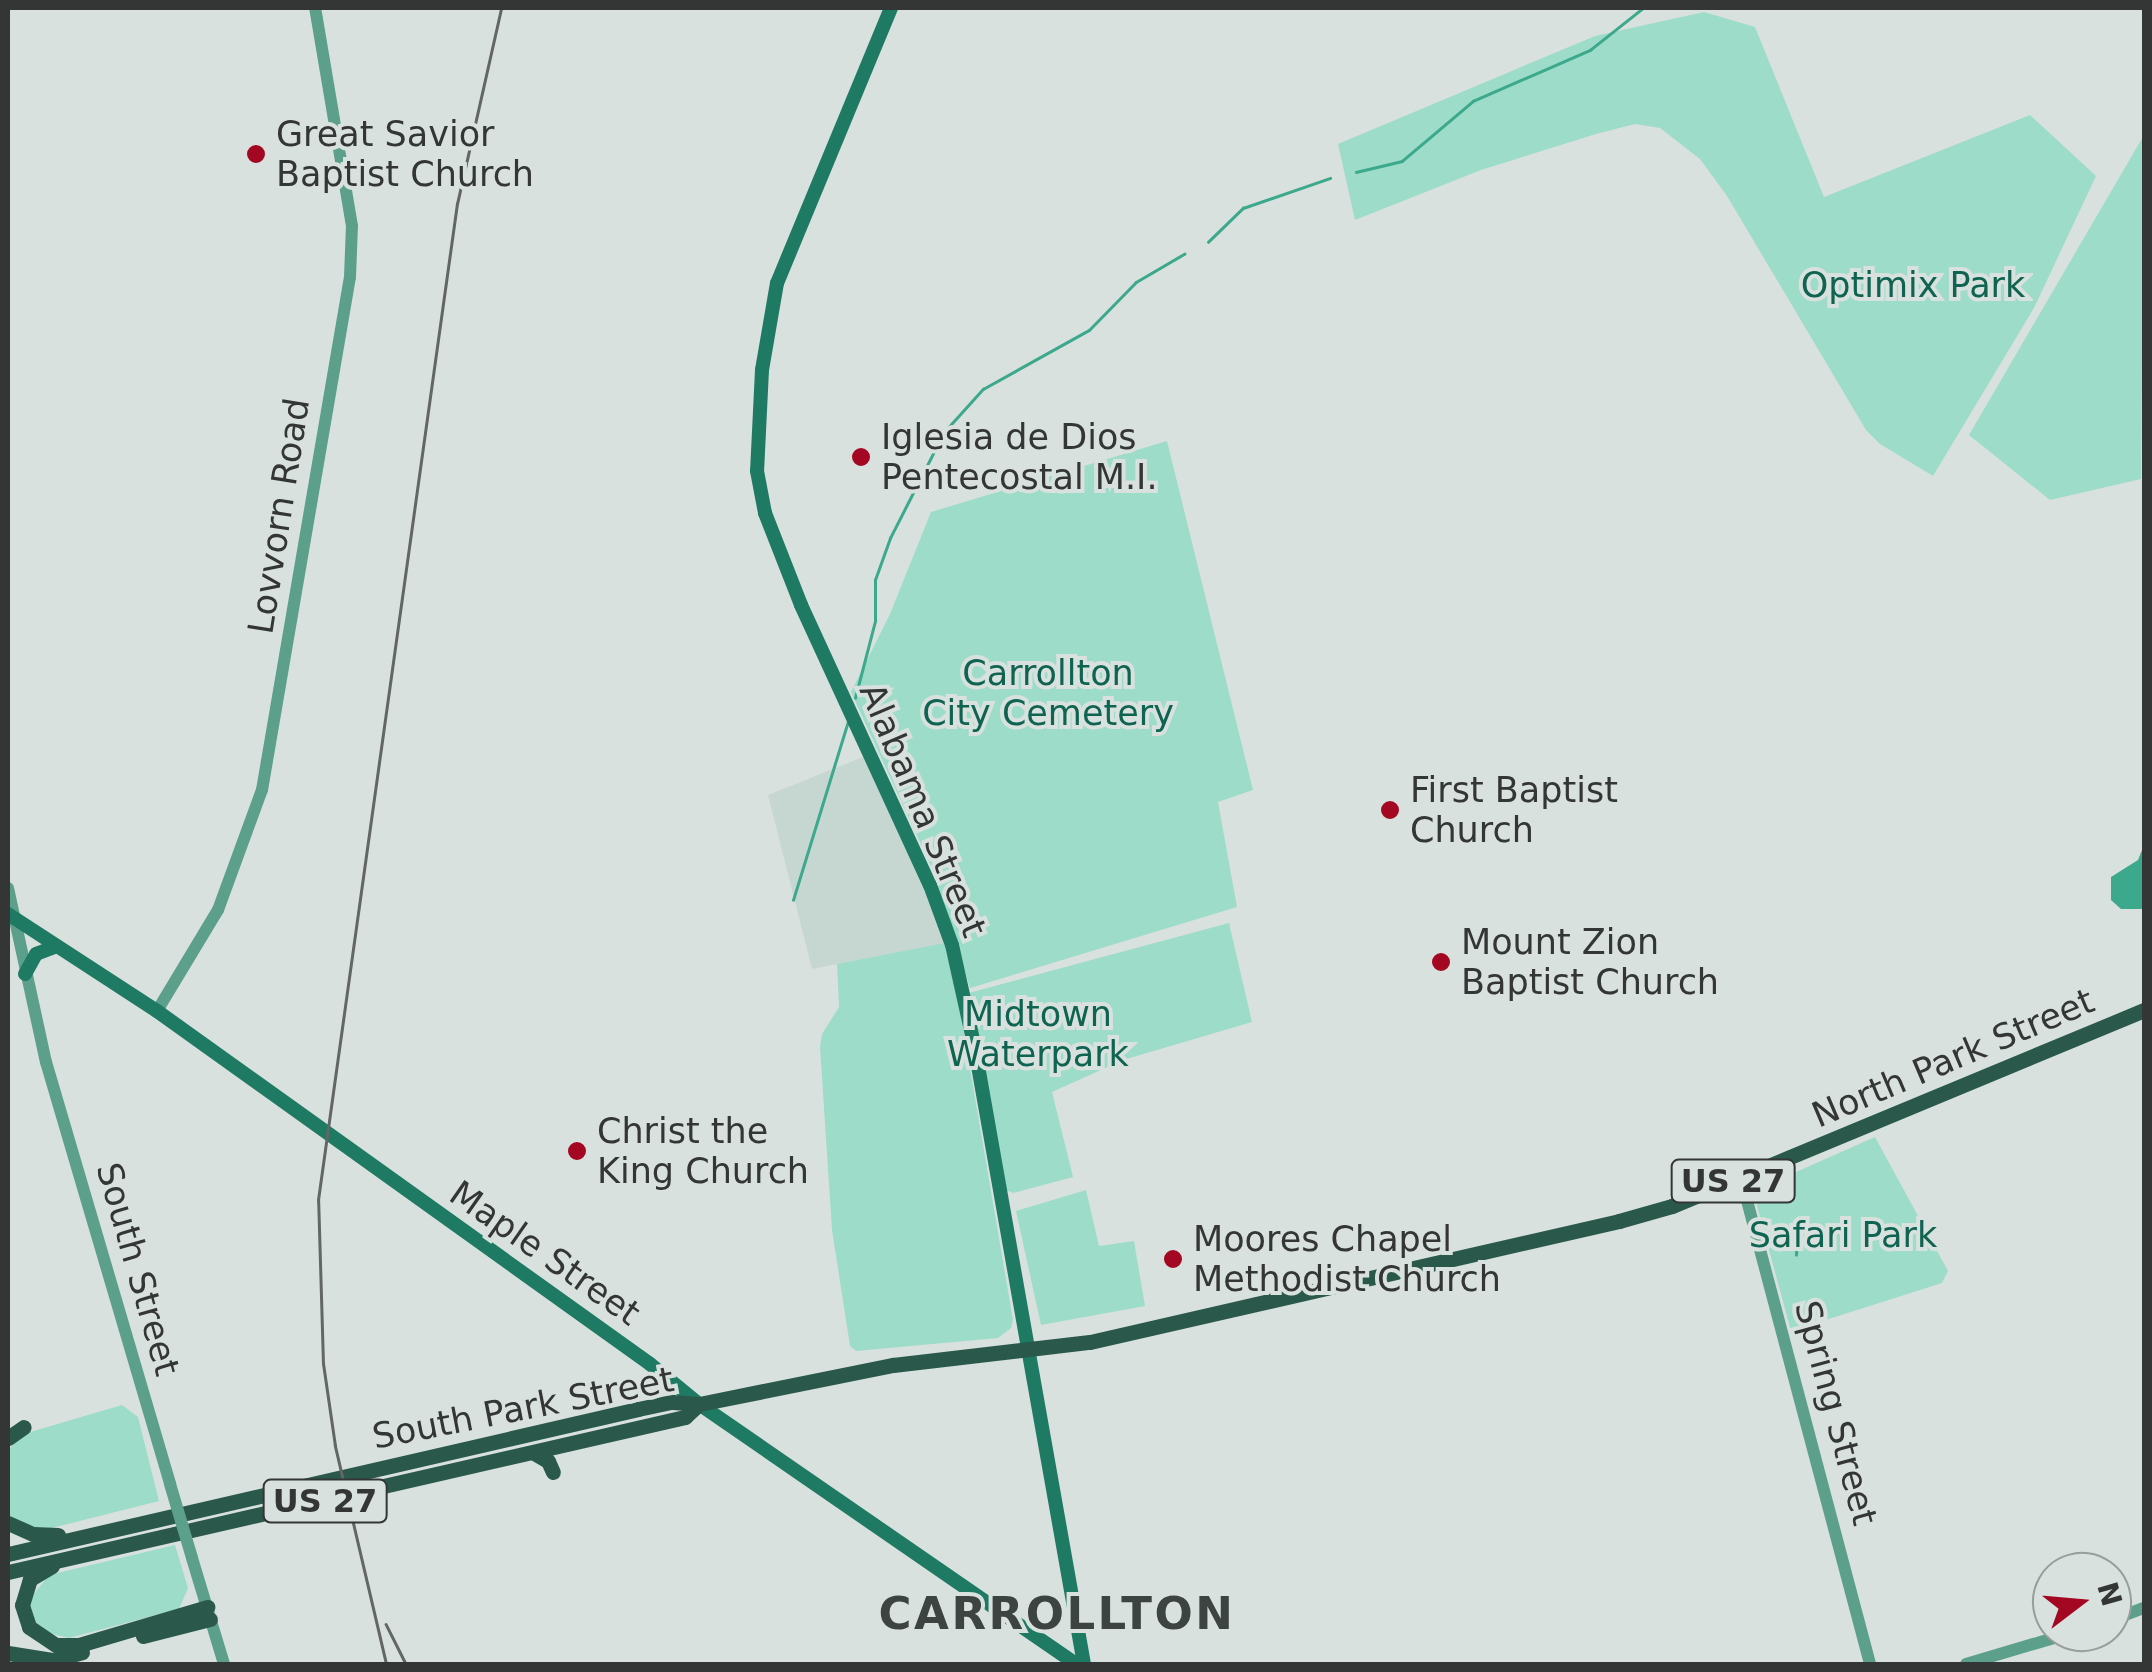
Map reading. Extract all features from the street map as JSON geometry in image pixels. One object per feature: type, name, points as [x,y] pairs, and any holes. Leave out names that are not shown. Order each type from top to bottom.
[{"type":"main road","name":"Alabama Street","points":[[891,8],[777,283],[762,370],[757,471],[765,513],[786,570],[930,885],[952,945],[1030,1352],[1084,1664]]},
{"type":"main road","name":"Maple Street","points":[[10,916],[156,1011],[650,1364],[699,1404],[1076,1664]]},
{"type":"main road","points":[[26,974],[36,954],[57,946]]},
{"type":"main road","name":"North Park Street","points":[[1030,1352],[1136,1333],[1672,1206],[2144,1010]]},
{"type":"main road","name":"South Park Street","points":[[8,1554],[672,1402],[699,1404],[892,1365],[1030,1352]]},
{"type":"main road","name":"South Park Street","points":[[8,1572],[685,1417],[699,1404]]},
{"type":"main road","points":[[8,1438],[24,1427]]},
{"type":"main road","points":[[534,1453],[548,1462],[553,1472]]},
{"type":"main road","points":[[8,1523],[33,1534],[82,1535]]},
{"type":"main road","points":[[76,1554],[38,1572],[22,1597],[29,1627],[48,1643],[79,1645],[208,1613]]},
{"type":"main road","points":[[8,1653],[53,1660],[208,1613]]},
{"type":"main road","points":[[1045,1644],[1065,1644],[1078,1632]]},
{"type":"street","name":"Lovvorn Road","points":[[156,1011],[218,910],[251,832],[262,790],[352,266],[352,226],[315,8]]},
{"type":"street","name":"South Street","points":[[8,888],[10,916],[46,1062],[224,1664]]},
{"type":"street","name":"Spring Street","points":[[1740,1178],[1870,1664]]},
{"type":"street","points":[[1966,1664],[2032,1644]]},
{"type":"shaded area","points":[[863,757],[922,883],[944,943],[812,969],[768,795]]},
{"type":"shaded area","points":[[2144,845],[2144,909],[2121,909],[2111,900],[2111,877],[2138,860]]},
{"type":"green space","name":"Optimix Park","points":[[1704,12],[1755,27],[1824,197],[2030,115],[2096,176],[2034,308],[1933,476],[1880,444],[1866,430],[1727,196],[1700,159],[1660,128],[1635,124],[1596,134],[1481,170],[1355,220],[1338,144],[1595,36]]},
{"type":"green space","points":[[2144,135],[2141,479],[2050,500],[1969,435]]},
{"type":"green space","name":"Carrollton City Cemetery","points":[[1167,441],[1253,790],[1218,802],[1237,907],[970,988],[935,875],[851,692],[890,614],[931,512]]},
{"type":"green space","name":"Midtown Waterpark","points":[[1229,923],[1252,1022],[1123,1060],[1052,1092],[1073,1177],[1013,1193],[1004,1189],[965,994]]},
{"type":"green space","points":[[944,943],[957,992],[1013,1320],[1011,1328],[998,1338],[856,1351],[850,1346],[832,1230],[820,1047],[822,1034],[839,1007],[837,964]]},
{"type":"green space","name":"Safari Park","points":[[1875,1137],[1948,1271],[1942,1283],[1791,1331],[1753,1191]]},
{"type":"green space","points":[[1086,1190],[1099,1246],[1134,1241],[1145,1306],[1041,1325],[1016,1211]]},
{"type":"green space","points":[[122,1405],[138,1417],[159,1501],[48,1529],[27,1528],[8,1518],[8,1451],[20,1435]]},
{"type":"green space","points":[[175,1545],[188,1588],[179,1609],[69,1638],[44,1632],[35,1621],[29,1600],[49,1575]]},
{"type":"waterway","points":[[1356,172],[1402,161],[1473,101],[1590,50],[1643,8]]},
{"type":"waterway","points":[[1208,242],[1243,208],[1330,178]]},
{"type":"waterway","points":[[855,698],[875,621],[875,580],[890,538],[944,432],[983,389],[1089,330],[1136,282],[1184,254]]},
{"type":"waterway","points":[[793,900],[848,721]]},
{"type":"waterway","points":[[1796,1255],[1797,1220]]},
{"type":"railway","points":[[386,1664],[335,1446],[323,1364],[318,1200],[457,204],[501,8]]},
{"type":"railway","points":[[386,1624],[406,1664]]},
{"type":"place","name":"Great Savior Baptist Church","points":[[256,154]]},
{"type":"place","name":"Iglesia de Dios Pentecostal M.I.","points":[[861,457]]},
{"type":"place","name":"First Baptist Church","points":[[1390,810]]},
{"type":"place","name":"Mount Zion Baptist Church","points":[[1441,962]]},
{"type":"place","name":"Christ the King Church","points":[[577,1151]]},
{"type":"place","name":"Moores Chapel Methodist Church","points":[[1173,1259]]},
{"type":"district","name":"CARROLLTON","points":[[1057,1614]]}]
